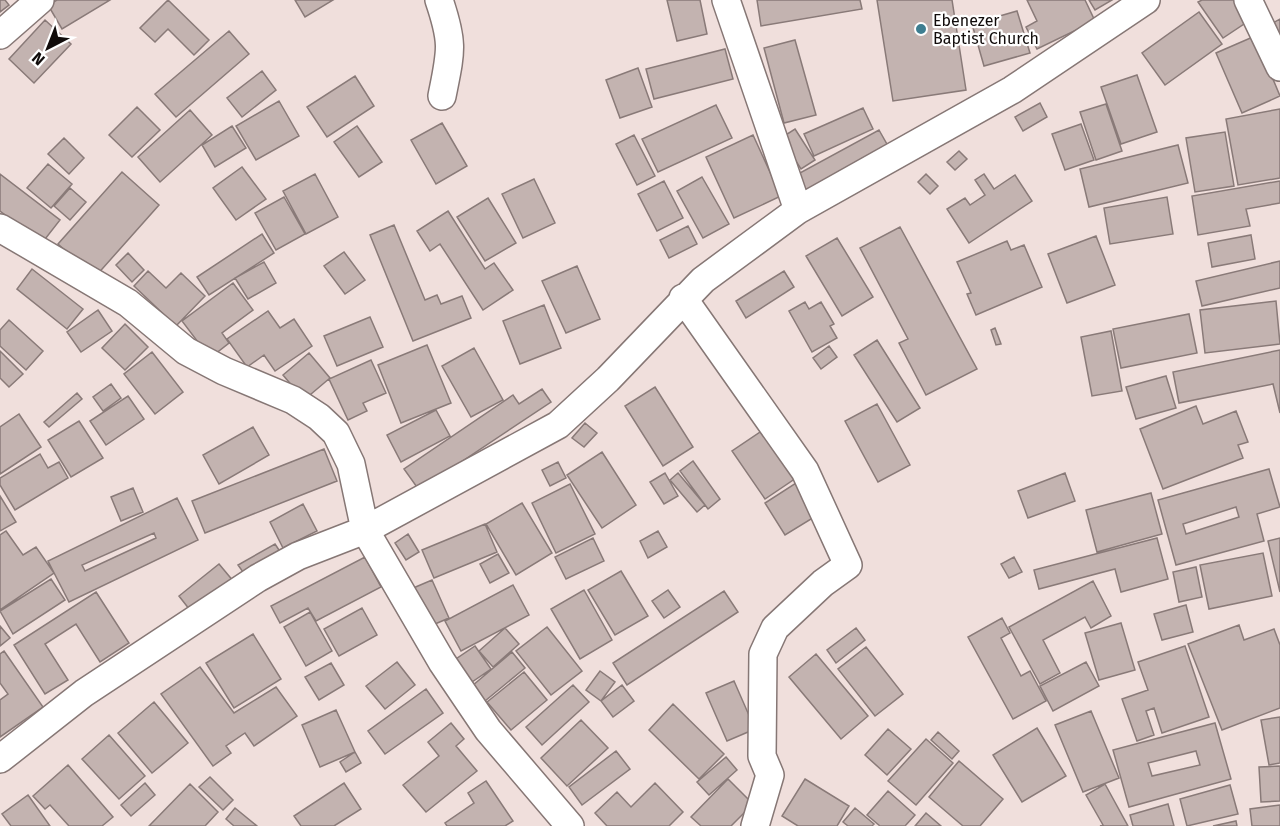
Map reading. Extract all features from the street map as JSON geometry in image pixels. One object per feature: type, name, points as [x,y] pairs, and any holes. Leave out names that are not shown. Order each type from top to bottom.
[{"type":"street","points":[[0,35],[40,0]]},
{"type":"street","points":[[439,0],[450,31],[451,48],[442,96]]},
{"type":"street","points":[[726,0],[798,210]]},
{"type":"street","points":[[0,759],[84,693],[258,578],[298,556],[365,531],[558,425],[608,379],[683,298],[703,280],[798,210],[1012,90],[1146,0]]},
{"type":"street","points":[[1248,0],[1280,66]]},
{"type":"street","points":[[0,228],[128,303],[186,351],[224,371],[293,400],[319,417],[336,433],[351,464],[365,531],[442,662],[488,730],[570,826]]},
{"type":"street","points":[[683,298],[805,471],[848,565],[823,583],[775,628],[763,654],[762,756],[770,775],[755,826]]},
{"type":"building","points":[[0,0],[5,0],[9,5],[0,12]]},
{"type":"building","points":[[57,0],[110,0],[62,29],[48,5]]},
{"type":"building","points":[[168,0],[209,40],[194,55],[168,29],[155,42],[140,28]]},
{"type":"building","points":[[295,0],[333,0],[305,17]]},
{"type":"building","points":[[667,0],[700,0],[707,34],[677,41]]},
{"type":"building","points":[[757,0],[860,0],[862,9],[761,26]]},
{"type":"building","points":[[877,0],[952,0],[966,90],[893,101]]},
{"type":"building","points":[[1027,0],[1085,0],[1095,21],[1037,49],[1026,27],[1037,21]]},
{"type":"building","points":[[1089,0],[1112,0],[1095,10]]},
{"type":"building","points":[[1237,0],[1250,20],[1223,38],[1198,2]]},
{"type":"building","points":[[1017,11],[1030,53],[984,66],[972,24]]},
{"type":"building","points":[[1199,12],[1222,44],[1165,85],[1142,53]]},
{"type":"building","points":[[1280,19],[1280,52],[1266,27]]},
{"type":"building","points":[[45,20],[71,44],[34,83],[9,59]]},
{"type":"building","points":[[229,31],[249,54],[176,117],[155,94]]},
{"type":"building","points":[[1255,36],[1280,96],[1242,113],[1216,53]]},
{"type":"building","points":[[795,40],[816,115],[784,123],[764,48]]},
{"type":"building","points":[[725,49],[733,79],[654,99],[646,69]]},
{"type":"building","points":[[638,68],[652,107],[620,118],[606,80]]},
{"type":"building","points":[[262,71],[276,90],[242,117],[227,98]]},
{"type":"building","points":[[1137,75],[1157,132],[1121,144],[1101,87]]},
{"type":"building","points":[[355,76],[374,106],[327,137],[307,107]]},
{"type":"building","points":[[279,101],[299,136],[256,160],[236,126]]},
{"type":"building","points":[[1040,103],[1047,117],[1023,131],[1015,117]]},
{"type":"building","points":[[1106,104],[1122,151],[1096,160],[1080,112]]},
{"type":"building","points":[[716,105],[732,138],[658,172],[642,139]]},
{"type":"building","points":[[137,107],[160,130],[132,157],[109,135]]},
{"type":"building","points":[[863,108],[873,129],[814,156],[804,134]]},
{"type":"building","points":[[1280,109],[1280,178],[1238,185],[1226,119]]},
{"type":"building","points":[[190,110],[212,135],[160,182],[138,157]]},
{"type":"building","points":[[442,123],[467,166],[436,184],[411,140]]},
{"type":"building","points":[[1081,124],[1094,160],[1065,170],[1052,134]]},
{"type":"building","points":[[232,126],[246,148],[215,167],[202,145]]},
{"type":"building","points":[[357,126],[382,162],[359,177],[334,142]]},
{"type":"building","points":[[795,129],[815,160],[801,169],[781,138]]},
{"type":"building","points":[[879,130],[888,146],[806,190],[798,174]]},
{"type":"building","points":[[1225,132],[1234,186],[1195,192],[1186,138]]},
{"type":"building","points":[[634,135],[655,176],[637,185],[616,144]]},
{"type":"building","points":[[753,135],[781,196],[734,218],[706,157]]},
{"type":"building","points":[[64,138],[84,158],[69,174],[48,154]]},
{"type":"building","points":[[1178,145],[1188,183],[1089,207],[1080,169]]},
{"type":"building","points":[[959,151],[967,159],[955,170],[947,162]]},
{"type":"building","points":[[48,164],[72,184],[51,208],[27,188]]},
{"type":"building","points":[[242,167],[266,199],[236,220],[213,188]]},
{"type":"building","points":[[122,172],[159,205],[95,277],[58,244]]},
{"type":"building","points":[[0,174],[60,220],[42,243],[0,211]]},
{"type":"building","points":[[315,174],[338,217],[306,234],[283,191]]},
{"type":"building","points":[[926,174],[938,186],[930,194],[918,182]]},
{"type":"building","points":[[984,174],[994,189],[1015,175],[1032,201],[969,243],[947,209],[965,198],[970,205],[985,195],[975,180]]},
{"type":"building","points":[[702,177],[729,224],[703,238],[677,191]]},
{"type":"building","points":[[534,179],[555,223],[523,238],[502,194]]},
{"type":"building","points":[[664,181],[683,218],[657,231],[638,194]]},
{"type":"building","points":[[1280,181],[1280,203],[1246,209],[1250,226],[1198,235],[1192,196]]},
{"type":"building","points":[[70,188],[86,202],[70,220],[54,206]]},
{"type":"building","points":[[284,197],[305,234],[276,250],[255,213]]},
{"type":"building","points":[[1167,197],[1173,234],[1110,244],[1104,208]]},
{"type":"building","points":[[488,198],[516,243],[485,261],[457,217]]},
{"type":"building","points":[[448,211],[485,269],[494,263],[513,290],[483,310],[440,244],[430,251],[417,231]]},
{"type":"building","points":[[394,225],[425,300],[437,295],[441,304],[462,296],[471,318],[413,341],[370,235]]},
{"type":"building","points":[[688,226],[697,244],[669,258],[660,240]]},
{"type":"building","points":[[900,227],[977,369],[926,395],[899,343],[908,339],[860,248]]},
{"type":"building","points":[[262,234],[274,253],[209,295],[197,277]]},
{"type":"building","points":[[1251,235],[1255,259],[1212,267],[1208,243]]},
{"type":"building","points":[[1096,236],[1115,285],[1067,303],[1048,254]]},
{"type":"building","points":[[837,238],[873,297],[842,316],[806,256]]},
{"type":"building","points":[[1007,241],[1011,250],[1024,245],[1042,287],[976,315],[967,294],[971,293],[957,262]]},
{"type":"building","points":[[344,252],[365,280],[345,294],[324,266]]},
{"type":"building","points":[[128,253],[144,270],[132,282],[116,265]]},
{"type":"building","points":[[1280,261],[1280,288],[1202,306],[1196,281]]},
{"type":"building","points":[[264,262],[276,283],[248,299],[235,278]]},
{"type":"building","points":[[577,266],[600,319],[566,333],[542,281]]},
{"type":"building","points":[[32,269],[83,309],[67,329],[17,289]]},
{"type":"building","points":[[148,271],[166,288],[181,273],[205,296],[176,326],[134,286]]},
{"type":"building","points":[[784,271],[794,287],[746,318],[736,301]]},
{"type":"building","points":[[233,283],[253,310],[222,333],[229,343],[210,358],[182,321]]},
{"type":"building","points":[[1276,301],[1280,344],[1205,353],[1200,310]]},
{"type":"building","points":[[805,302],[809,309],[821,302],[834,324],[830,326],[837,338],[812,352],[789,311]]},
{"type":"building","points":[[544,305],[561,348],[520,364],[503,321]]},
{"type":"building","points":[[98,310],[112,331],[81,352],[67,332]]},
{"type":"building","points":[[268,311],[280,328],[294,319],[312,346],[275,371],[264,355],[247,367],[227,339]]},
{"type":"building","points":[[1189,314],[1197,353],[1121,368],[1113,329]]},
{"type":"building","points":[[370,317],[383,347],[337,366],[324,336]]},
{"type":"building","points":[[9,320],[43,351],[26,370],[0,346],[0,330]]},
{"type":"building","points":[[125,324],[148,347],[125,370],[102,348]]},
{"type":"building","points":[[995,328],[1001,344],[996,345],[991,330]]},
{"type":"building","points":[[1111,331],[1122,391],[1092,396],[1081,337]]},
{"type":"building","points":[[877,340],[920,408],[897,422],[854,355]]},
{"type":"building","points":[[427,345],[451,403],[401,423],[378,365]]},
{"type":"building","points":[[829,346],[837,357],[821,369],[813,358]]},
{"type":"building","points":[[474,348],[503,400],[471,417],[442,366]]},
{"type":"building","points":[[1280,350],[1280,413],[1273,384],[1179,403],[1173,372]]},
{"type":"building","points":[[0,351],[23,374],[9,387],[0,378]]},
{"type":"building","points":[[152,352],[183,392],[155,414],[124,374]]},
{"type":"building","points":[[309,353],[330,378],[304,400],[283,375]]},
{"type":"building","points":[[371,360],[386,393],[363,403],[367,411],[348,420],[329,379]]},
{"type":"building","points":[[1166,376],[1176,408],[1136,419],[1126,387]]},
{"type":"building","points":[[111,384],[121,398],[103,411],[93,397]]},
{"type":"building","points":[[655,387],[693,447],[663,466],[625,406]]},
{"type":"building","points":[[542,389],[551,402],[419,490],[404,469],[513,395],[519,404]]},
{"type":"building","points":[[77,393],[82,399],[49,427],[44,422]]},
{"type":"building","points":[[128,396],[144,419],[106,445],[90,421]]},
{"type":"building","points":[[877,404],[910,465],[878,482],[845,421]]},
{"type":"building","points":[[1196,406],[1203,424],[1236,411],[1248,442],[1238,445],[1243,458],[1163,489],[1140,429]]},
{"type":"building","points":[[436,410],[450,436],[401,462],[387,435]]},
{"type":"building","points":[[19,414],[41,447],[0,474],[0,427]]},
{"type":"building","points":[[79,421],[103,458],[71,477],[48,440]]},
{"type":"building","points":[[585,423],[597,433],[584,447],[572,438]]},
{"type":"building","points":[[253,427],[269,455],[219,484],[203,455]]},
{"type":"building","points":[[766,428],[799,476],[765,499],[732,451]]},
{"type":"building","points":[[324,449],[337,481],[205,533],[192,501]]},
{"type":"building","points":[[602,452],[636,505],[602,528],[567,475]]},
{"type":"building","points":[[40,454],[48,468],[59,462],[68,478],[15,510],[0,485],[0,478]]},
{"type":"building","points":[[693,461],[720,499],[708,509],[680,471]]},
{"type":"building","points":[[558,462],[566,478],[550,486],[542,470]]},
{"type":"building","points":[[1269,469],[1280,507],[1257,514],[1264,541],[1176,565],[1158,500]],"holes":[[[1236,507],[1239,517],[1186,534],[1183,524]]]},
{"type":"building","points":[[665,473],[678,496],[664,504],[650,482]]},
{"type":"building","points":[[678,473],[705,505],[697,512],[670,480]]},
{"type":"building","points":[[1065,473],[1075,501],[1028,518],[1018,491]]},
{"type":"building","points":[[796,483],[816,516],[785,535],[765,503]]},
{"type":"building","points":[[570,484],[595,534],[556,553],[532,503]]},
{"type":"building","points":[[133,488],[143,512],[121,521],[111,497]]},
{"type":"building","points":[[1151,493],[1162,534],[1097,552],[1086,510]]},
{"type":"building","points":[[0,496],[16,522],[0,531]]},
{"type":"building","points":[[177,498],[198,540],[69,602],[48,561]],"holes":[[[154,533],[156,538],[85,571],[82,565]]]},
{"type":"building","points":[[522,503],[552,553],[516,575],[486,524]]},
{"type":"building","points":[[303,504],[317,531],[283,548],[270,522]]},
{"type":"building","points":[[485,524],[497,552],[434,578],[422,550]]},
{"type":"building","points":[[6,531],[23,555],[36,547],[54,573],[0,610],[0,535]]},
{"type":"building","points":[[658,531],[667,547],[648,558],[640,541]]},
{"type":"building","points":[[408,534],[419,552],[406,560],[395,543]]},
{"type":"building","points":[[593,538],[604,561],[566,579],[555,557]]},
{"type":"building","points":[[1157,538],[1168,579],[1121,592],[1115,569],[1039,589],[1034,570]]},
{"type":"building","points":[[1280,538],[1280,592],[1268,541]]},
{"type":"building","points":[[275,544],[283,556],[248,579],[238,565]]},
{"type":"building","points":[[1263,553],[1272,596],[1209,609],[1200,565]]},
{"type":"building","points":[[498,554],[509,573],[490,583],[480,564]]},
{"type":"building","points":[[365,557],[381,587],[316,621],[308,608],[280,623],[271,606]]},
{"type":"building","points":[[1014,557],[1022,572],[1009,578],[1001,564]]},
{"type":"building","points":[[219,564],[234,582],[193,614],[179,596]]},
{"type":"building","points":[[1196,567],[1202,597],[1179,602],[1173,572]]},
{"type":"building","points":[[621,571],[648,616],[615,635],[588,590]]},
{"type":"building","points":[[51,579],[65,600],[13,634],[0,611]]},
{"type":"building","points":[[432,580],[449,618],[428,627],[411,589]]},
{"type":"building","points":[[1093,581],[1111,616],[1091,628],[1085,617],[1043,640],[1060,673],[1040,684],[1009,627]]},
{"type":"building","points":[[513,585],[529,615],[461,651],[445,621]]},
{"type":"building","points":[[584,590],[612,640],[580,659],[551,609]]},
{"type":"building","points":[[668,590],[680,607],[664,618],[652,601]]},
{"type":"building","points":[[724,591],[738,612],[627,685],[613,663]]},
{"type":"building","points":[[96,592],[129,643],[100,662],[76,624],[45,644],[68,680],[45,694],[14,645]]},
{"type":"building","points":[[1186,605],[1193,632],[1162,640],[1154,614]]},
{"type":"building","points":[[362,608],[377,635],[339,656],[324,629]]},
{"type":"building","points":[[310,612],[332,651],[306,666],[284,627]]},
{"type":"building","points":[[1002,618],[1010,633],[1001,638],[1021,676],[1030,671],[1046,701],[1013,719],[968,637]]},
{"type":"building","points":[[1121,623],[1135,670],[1099,680],[1085,633]]},
{"type":"building","points":[[1239,625],[1244,640],[1274,629],[1280,645],[1280,708],[1222,730],[1188,644]]},
{"type":"building","points":[[0,626],[10,638],[0,646]]},
{"type":"building","points":[[547,627],[582,671],[551,695],[516,651]]},
{"type":"building","points":[[505,628],[519,644],[493,667],[479,651]]},
{"type":"building","points":[[856,628],[865,640],[836,663],[827,650]]},
{"type":"building","points":[[253,634],[281,679],[234,708],[206,663]]},
{"type":"building","points":[[475,646],[491,669],[469,684],[453,661]]},
{"type":"building","points":[[1185,646],[1209,717],[1162,733],[1154,708],[1146,711],[1154,735],[1137,741],[1122,699],[1148,690],[1138,662]]},
{"type":"building","points":[[866,647],[903,694],[875,716],[838,669]]},
{"type":"building","points":[[4,651],[43,707],[0,737],[0,700],[8,694],[0,683],[0,654]]},
{"type":"building","points":[[512,652],[525,668],[485,701],[472,686]]},
{"type":"building","points":[[816,654],[868,716],[841,739],[789,677]]},
{"type":"building","points":[[397,662],[415,685],[385,709],[366,686]]},
{"type":"building","points":[[1086,662],[1099,686],[1053,711],[1040,686]]},
{"type":"building","points":[[331,663],[344,685],[319,700],[305,677]]},
{"type":"building","points":[[200,667],[234,713],[276,687],[297,716],[254,746],[245,733],[226,746],[231,753],[213,766],[161,694]]},
{"type":"building","points":[[600,671],[615,682],[601,701],[586,690]]},
{"type":"building","points":[[524,672],[547,700],[511,730],[487,702]]},
{"type":"building","points":[[734,681],[755,729],[727,741],[706,693]]},
{"type":"building","points":[[573,685],[589,702],[542,745],[526,727]]},
{"type":"building","points":[[622,685],[634,701],[613,717],[601,701]]},
{"type":"building","points":[[426,689],[443,713],[385,754],[368,731]]},
{"type":"building","points":[[154,702],[188,743],[152,773],[118,733]]},
{"type":"building","points":[[673,704],[724,754],[699,779],[649,730]]},
{"type":"building","points":[[336,710],[355,752],[320,767],[302,725]]},
{"type":"building","points":[[1091,711],[1119,778],[1083,792],[1055,725]]},
{"type":"building","points":[[1280,717],[1280,763],[1269,765],[1261,720]]},
{"type":"building","points":[[581,720],[608,748],[567,786],[541,758]]},
{"type":"building","points":[[451,723],[464,739],[456,746],[477,771],[426,812],[403,785],[439,756],[428,742]]},
{"type":"building","points":[[1215,723],[1231,779],[1129,807],[1113,750]],"holes":[[[1196,751],[1200,765],[1152,776],[1148,763]]]},
{"type":"building","points":[[1037,728],[1066,776],[1022,802],[993,755]]},
{"type":"building","points":[[888,729],[911,749],[887,775],[865,755]]},
{"type":"building","points":[[938,732],[959,751],[952,759],[931,740]]},
{"type":"building","points":[[109,735],[145,776],[119,799],[82,759]]},
{"type":"building","points":[[926,739],[953,763],[916,805],[888,781]]},
{"type":"building","points":[[616,751],[630,769],[582,805],[569,787]]},
{"type":"building","points":[[355,752],[361,763],[346,772],[340,762]]},
{"type":"building","points":[[726,757],[737,770],[709,795],[697,782]]},
{"type":"building","points":[[959,761],[1003,799],[980,826],[963,826],[929,797]]},
{"type":"building","points":[[68,765],[113,817],[102,826],[69,826],[50,805],[45,809],[33,796]]},
{"type":"building","points":[[1280,766],[1280,801],[1261,802],[1259,767]]},
{"type":"building","points":[[210,777],[233,800],[223,810],[199,787]]},
{"type":"building","points":[[728,779],[753,804],[731,826],[701,826],[691,817]]},
{"type":"building","points":[[805,779],[849,806],[837,826],[798,826],[782,816]]},
{"type":"building","points":[[486,781],[513,821],[505,826],[447,826],[445,823],[474,803],[468,793]]},
{"type":"building","points":[[145,783],[155,795],[131,816],[121,805]]},
{"type":"building","points":[[344,783],[361,809],[334,826],[301,826],[294,816]]},
{"type":"building","points":[[655,783],[683,812],[669,826],[607,826],[595,813],[617,792],[631,807]]},
{"type":"building","points":[[190,784],[218,812],[205,826],[149,826]]},
{"type":"building","points":[[1105,784],[1128,826],[1100,826],[1103,825],[1086,795]]},
{"type":"building","points":[[1230,785],[1238,814],[1187,826],[1180,799]]},
{"type":"building","points":[[888,791],[915,815],[905,826],[880,826],[867,815]]},
{"type":"building","points":[[28,795],[50,826],[11,826],[2,814]]},
{"type":"building","points":[[1168,804],[1174,826],[1133,826],[1130,815]]},
{"type":"building","points":[[1280,805],[1280,826],[1252,826],[1250,809]]},
{"type":"building","points":[[235,808],[257,826],[234,826],[226,819]]},
{"type":"building","points":[[855,808],[874,824],[872,826],[848,826],[843,822]]},
{"type":"building","points":[[926,813],[941,826],[915,826]]},
{"type":"building","points":[[1236,821],[1237,826],[1213,826]]},
{"type":"place","name":"Ebenezer Baptist Church","points":[[921,29]]}]
